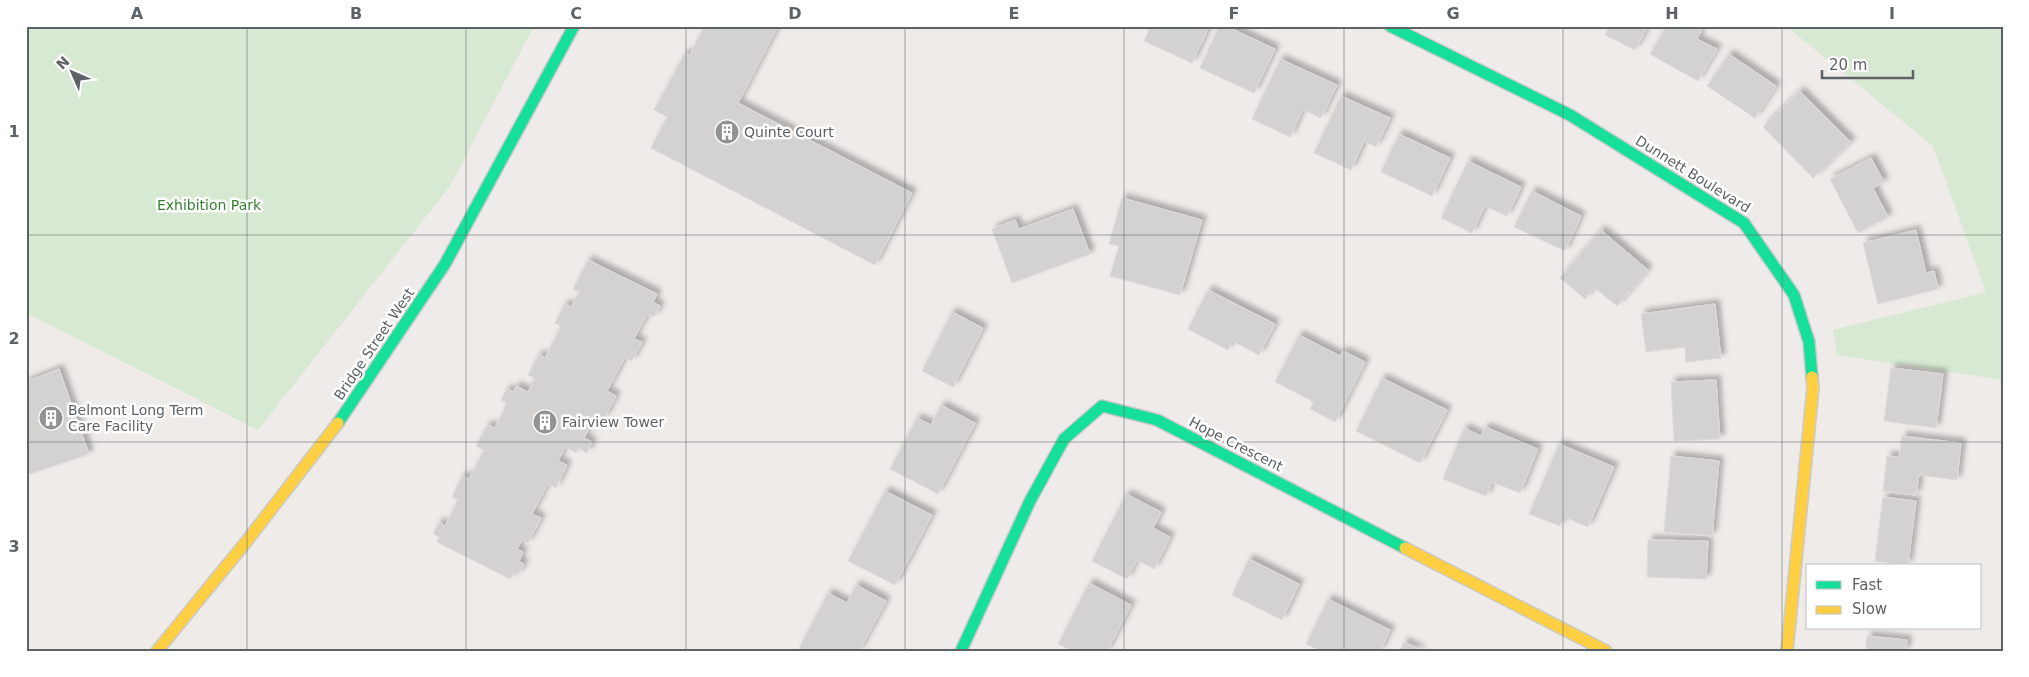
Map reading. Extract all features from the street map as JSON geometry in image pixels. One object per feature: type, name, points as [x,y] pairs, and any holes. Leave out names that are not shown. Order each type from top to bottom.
[{"type":"street","name":"Bridge Street West","points":[[157,651],[246,542],[353,403],[424,297],[445,264],[574,26]]},
{"type":"street","name":"Dunnett Boulevard","points":[[1390,26],[1570,115],[1744,223],[1794,295],[1809,342],[1813,388],[1786,651]]},
{"type":"street","name":"Hope Crescent","points":[[961,651],[1030,501],[1064,439],[1102,406],[1157,420],[1606,651]]},
{"type":"green space","name":"Exhibition Park","points":[[26,26],[534,26],[450,186],[258,430],[26,313]]},
{"type":"green space","points":[[1786,26],[2003,26],[2003,380],[1837,355],[1833,330],[1986,292],[1933,146]]},
{"type":"building","name":"Quinte Court","points":[[699,26],[778,26],[738,103],[912,193],[875,265],[651,148],[667,117],[654,110],[685,53],[690,55],[703,28]]},
{"type":"building","points":[[1151,26],[1209,27],[1192,63],[1144,41]]},
{"type":"building","points":[[1219,26],[1226,26],[1275,49],[1254,93],[1200,68]]},
{"type":"building","points":[[1607,26],[1648,26],[1635,50],[1605,35],[1609,27]]},
{"type":"building","points":[[1666,26],[1699,26],[1703,28],[1697,39],[1717,49],[1698,81],[1650,54]]},
{"type":"building","points":[[1729,54],[1776,86],[1755,118],[1707,86]]},
{"type":"building","points":[[1280,59],[1337,85],[1321,118],[1303,109],[1290,137],[1252,119]]},
{"type":"building","points":[[1800,91],[1851,142],[1813,178],[1763,127]]},
{"type":"building","points":[[1341,96],[1390,118],[1376,147],[1364,141],[1351,170],[1314,153]]},
{"type":"building","points":[[1399,134],[1450,158],[1432,196],[1381,172]]},
{"type":"building","points":[[1871,158],[1884,182],[1873,188],[1888,217],[1858,233],[1830,179]]},
{"type":"building","points":[[1468,161],[1521,187],[1507,216],[1485,206],[1472,233],[1441,218]]},
{"type":"building","points":[[1532,191],[1581,216],[1565,251],[1514,227]]},
{"type":"building","points":[[1122,198],[1202,220],[1180,295],[1110,276],[1119,246],[1109,244]]},
{"type":"building","points":[[1073,209],[1090,254],[1012,283],[992,229],[1015,220],[1019,229]]},
{"type":"building","points":[[1601,230],[1648,270],[1617,306],[1594,287],[1585,299],[1560,278]]},
{"type":"building","points":[[1916,230],[1926,273],[1934,271],[1938,289],[1878,304],[1863,243]]},
{"type":"building","name":"Fairview Tower","points":[[588,260],[657,294],[653,302],[660,306],[654,317],[647,314],[634,339],[642,342],[632,361],[625,357],[607,391],[616,396],[604,419],[596,415],[584,438],[592,442],[587,453],[578,448],[576,453],[565,447],[558,461],[567,465],[556,488],[548,483],[532,514],[541,518],[528,543],[522,540],[517,549],[523,552],[519,561],[524,564],[518,575],[513,572],[510,579],[437,542],[439,537],[433,534],[439,522],[445,526],[458,500],[452,497],[462,476],[469,479],[484,450],[476,446],[487,425],[495,428],[507,403],[501,400],[507,389],[513,392],[516,386],[528,392],[535,378],[528,375],[539,354],[545,358],[561,326],[555,323],[565,304],[571,307],[579,292],[573,289]]},
{"type":"building","points":[[1208,290],[1275,324],[1259,355],[1232,341],[1228,350],[1188,329]]},
{"type":"building","points":[[1715,304],[1721,358],[1686,362],[1685,347],[1646,352],[1641,314]]},
{"type":"building","points":[[952,312],[983,328],[953,387],[922,371]]},
{"type":"building","points":[[1299,335],[1340,356],[1343,351],[1365,362],[1335,422],[1310,409],[1314,402],[1275,382]]},
{"type":"building","points":[[1891,368],[1943,374],[1936,428],[1884,421]]},
{"type":"building","name":"Belmont Long Term Care Facility","points":[[59,369],[89,454],[26,475],[26,382]]},
{"type":"building","points":[[1382,378],[1447,410],[1420,463],[1356,431]]},
{"type":"building","points":[[1716,380],[1720,439],[1674,441],[1671,382]]},
{"type":"building","points":[[941,405],[975,423],[938,494],[890,469],[917,418],[931,425]]},
{"type":"building","points":[[1485,427],[1538,449],[1520,493],[1492,482],[1486,496],[1443,479],[1464,428],[1481,436]]},
{"type":"building","points":[[1902,436],[1961,443],[1957,480],[1919,475],[1916,495],[1883,491],[1887,456],[1899,457]]},
{"type":"building","points":[[1559,444],[1614,467],[1588,527],[1564,517],[1560,526],[1529,514]]},
{"type":"building","points":[[1671,456],[1719,461],[1712,536],[1664,532]]},
{"type":"building","points":[[885,491],[932,515],[895,585],[848,561]]},
{"type":"building","points":[[1126,494],[1161,512],[1153,528],[1170,537],[1154,569],[1137,560],[1127,579],[1092,561]]},
{"type":"building","points":[[1883,497],[1916,501],[1908,564],[1875,561]]},
{"type":"building","points":[[1648,540],[1708,541],[1706,579],[1647,577]]},
{"type":"building","points":[[1249,559],[1299,584],[1282,620],[1232,595]]},
{"type":"building","points":[[1089,583],[1131,605],[1107,651],[1072,651],[1058,644]]},
{"type":"building","points":[[856,585],[886,601],[859,651],[804,651],[799,648],[828,593],[847,603]]},
{"type":"building","points":[[1328,599],[1390,630],[1380,651],[1321,651],[1306,644]]},
{"type":"building","points":[[1867,636],[1907,640],[1906,651],[1866,651]]},
{"type":"building","points":[[1404,642],[1422,651],[1400,651]]},
{"type":"traffic: fast","points":[[338,423],[445,264],[574,26]]},
{"type":"traffic: fast","points":[[1390,26],[1570,115],[1744,223],[1794,295],[1809,342],[1812,377]]},
{"type":"traffic: fast","points":[[961,651],[1030,501],[1064,439],[1102,406],[1157,420],[1405,548]]},
{"type":"traffic: slow","points":[[1787,651],[1813,388],[1812,377]]},
{"type":"traffic: slow","points":[[157,651],[246,542],[338,423]]},
{"type":"traffic: slow","points":[[1405,548],[1606,651]]},
{"type":"place","name":"Quinte Court","points":[[727,132]]},
{"type":"place","name":"Belmont Long Term Care Facility","points":[[51,418]]},
{"type":"place","name":"Fairview Tower","points":[[545,422]]}]
